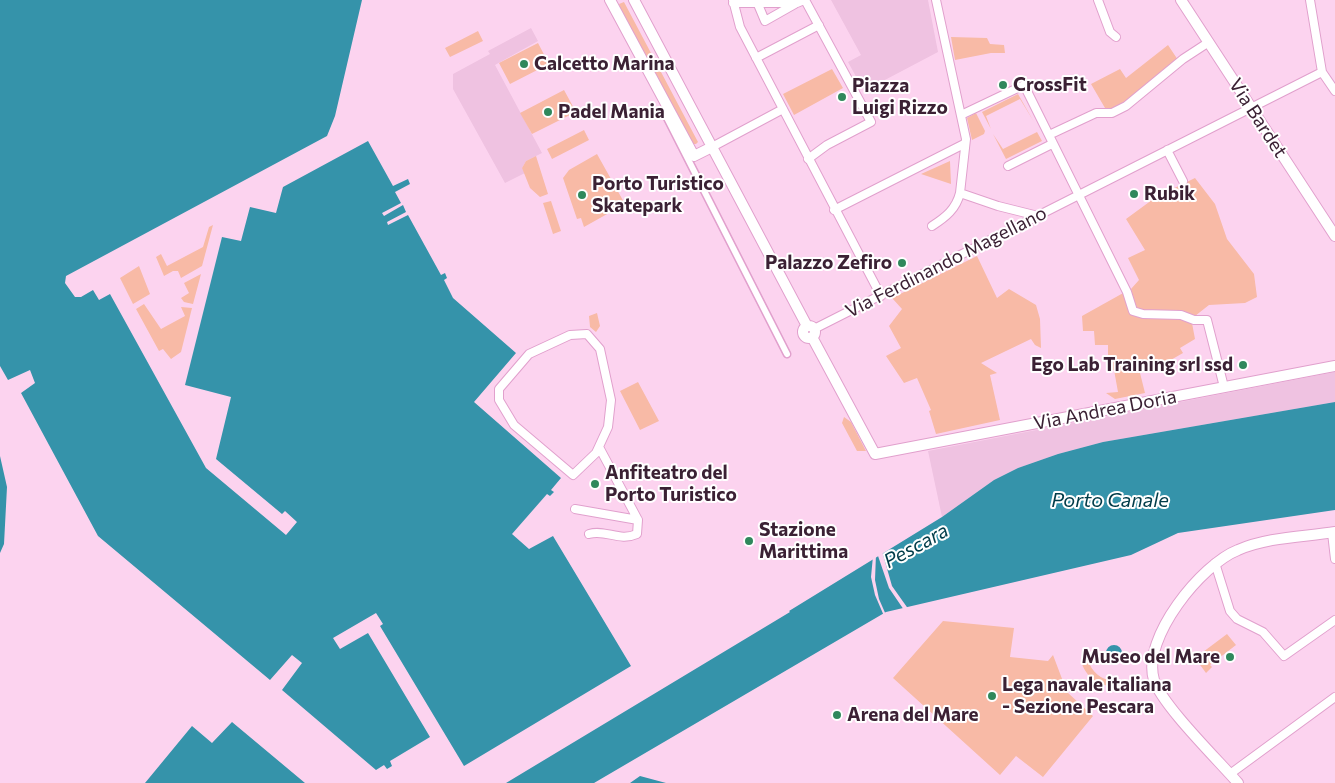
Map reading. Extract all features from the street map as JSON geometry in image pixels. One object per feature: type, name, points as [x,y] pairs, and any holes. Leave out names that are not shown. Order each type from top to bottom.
[{"type":"street","points":[[610,0],[694,156],[783,109]]},
{"type":"street","points":[[634,0],[811,331]]},
{"type":"street","points":[[932,226],[950,213],[957,203],[966,139],[936,0]]},
{"type":"street","points":[[1098,0],[1110,32],[1116,38]]},
{"type":"street","name":"Via Bardet","points":[[1181,0],[1335,236]]},
{"type":"street","points":[[1310,0],[1322,72],[1335,91]]},
{"type":"street","points":[[802,1],[733,2],[738,22],[756,58],[834,210],[881,296]]},
{"type":"street","points":[[757,2],[765,21],[802,1]]},
{"type":"street","points":[[802,1],[819,25],[871,122],[827,146],[808,159]]},
{"type":"street","points":[[756,58],[819,25]]},
{"type":"street","points":[[1049,136],[1096,113],[1112,113],[1132,102],[1183,60],[1209,42]]},
{"type":"street","name":"Via Ferdinando Magellano","points":[[811,331],[1322,72]]},
{"type":"street","points":[[961,115],[1024,84],[1052,144],[1127,292],[1135,313],[1181,315],[1194,320],[1207,320],[1224,387]]},
{"type":"street","points":[[663,110],[787,354]]},
{"type":"street","points":[[834,210],[964,144]]},
{"type":"street","points":[[1008,166],[1052,144]]},
{"type":"street","points":[[1167,150],[1184,181]]},
{"type":"street","points":[[960,191],[998,206],[1038,216]]},
{"type":"street","name":"Via Andrea Doria","points":[[811,331],[876,454],[1335,366]]},
{"type":"street","points":[[570,334],[587,334],[598,344],[611,400],[608,427],[599,447],[590,461],[573,475],[514,426],[499,400],[499,389],[529,354],[570,334]]},
{"type":"street","points":[[589,534],[595,532],[627,538],[636,534],[638,520],[599,447]]},
{"type":"street","points":[[575,509],[638,520]]},
{"type":"street","points":[[1238,783],[1162,694],[1154,680],[1152,669],[1159,636],[1176,608],[1215,563],[1228,554],[1251,545],[1333,532],[1335,559]]},
{"type":"street","points":[[1215,563],[1230,611],[1237,619],[1263,632],[1284,656],[1335,620]]},
{"type":"street","points":[[1230,774],[1335,697]]},
{"type":"shaded area","points":[[831,0],[928,0],[938,52],[864,91],[848,62],[861,55]]},
{"type":"shaded area","points":[[624,2],[698,142],[696,144],[692,144],[620,7],[619,4]]},
{"type":"shaded area","points":[[531,28],[538,41],[495,65],[542,153],[526,161],[522,168],[525,173],[505,183],[453,89],[453,74],[490,54],[488,51]]},
{"type":"shaded area","points":[[478,31],[483,41],[450,57],[445,48]]},
{"type":"shaded area","points":[[951,37],[987,38],[990,44],[1004,45],[1005,53],[991,53],[955,60]]},
{"type":"shaded area","name":"Calcetto Marina","points":[[538,43],[549,64],[510,84],[499,63]]},
{"type":"shaded area","points":[[1168,45],[1178,60],[1139,93],[1115,109],[1105,108],[1091,84],[1120,69],[1126,78]]},
{"type":"shaded area","points":[[832,69],[843,88],[794,115],[783,94]]},
{"type":"shaded area","name":"Padel Mania","points":[[564,90],[576,112],[532,134],[520,113]]},
{"type":"shaded area","points":[[1018,94],[1034,122],[1020,99],[986,116],[991,129],[982,112]]},
{"type":"shaded area","points":[[976,113],[985,131],[984,134],[972,140],[967,118]]},
{"type":"shaded area","points":[[584,130],[589,140],[552,159],[547,149]]},
{"type":"shaded area","points":[[1037,132],[1042,141],[1006,159],[993,134],[1003,149]]},
{"type":"shaded area","points":[[597,154],[625,204],[584,227],[581,218],[577,219],[563,178],[569,170]]},
{"type":"shaded area","points":[[536,156],[548,194],[540,197],[530,188],[522,168],[526,161]]},
{"type":"shaded area","points":[[950,161],[951,184],[921,174]]},
{"type":"shaded area","points":[[1195,178],[1215,204],[1227,239],[1254,274],[1257,297],[1245,303],[1209,305],[1195,316],[1176,311],[1143,311],[1134,306],[1131,289],[1139,280],[1128,258],[1145,250],[1126,219],[1156,197]]},
{"type":"shaded area","points":[[551,201],[561,231],[553,234],[543,203]]},
{"type":"shaded area","points":[[213,225],[202,266],[181,278],[178,271],[173,271],[164,276],[156,257],[161,254],[167,266],[203,247],[209,227]]},
{"type":"shaded area","points":[[977,256],[997,298],[1009,289],[1036,305],[1040,319],[1041,348],[1035,345],[1031,339],[981,363],[997,373],[990,375],[1000,420],[936,434],[929,411],[931,410],[917,378],[904,383],[886,356],[901,348],[889,326],[902,309],[892,298]]},
{"type":"shaded area","points":[[139,266],[150,294],[133,304],[120,278]]},
{"type":"shaded area","points":[[201,274],[193,304],[184,302],[181,298],[189,293],[184,283]]},
{"type":"shaded area","points":[[1125,292],[1131,315],[1187,320],[1192,323],[1195,339],[1180,348],[1183,353],[1169,361],[1135,367],[1136,373],[1140,373],[1145,393],[1115,399],[1106,393],[1118,392],[1114,370],[1108,370],[1108,345],[1095,345],[1094,331],[1083,331],[1082,316]]},
{"type":"shaded area","points":[[144,304],[161,329],[185,316],[181,307],[192,308],[181,352],[171,359],[163,349],[159,351],[136,309]]},
{"type":"shaded area","points":[[597,313],[600,326],[596,332],[590,327],[589,316]]},
{"type":"shaded area","points":[[1335,372],[1335,402],[1103,442],[1058,454],[1018,468],[994,480],[942,517],[928,451]]},
{"type":"shaded area","points":[[638,382],[659,421],[640,430],[620,391]]},
{"type":"shaded area","points":[[844,417],[851,422],[866,451],[857,451],[842,423]]},
{"type":"shaded area","name":"Lega navale italiana - Sezione Pescara","points":[[943,621],[1014,628],[1010,657],[1048,661],[1053,655],[1067,692],[1093,716],[1043,777],[1016,756],[1000,775],[893,678]]},
{"type":"shaded area","points":[[1227,634],[1236,645],[1210,665],[1212,667],[1206,673],[1195,658]]},
{"type":"shaded area","points":[[1088,660],[1095,673],[1107,680],[1117,680],[1121,685],[1101,684],[1091,678],[1081,661]]},
{"type":"water","points":[[0,0],[362,0],[335,116],[327,136],[66,276],[65,283],[75,297],[81,297],[93,290],[99,300],[110,294],[206,468],[286,535],[297,522],[285,511],[282,514],[216,459],[231,397],[185,385],[222,237],[241,241],[250,207],[276,213],[283,187],[368,141],[393,186],[408,179],[410,184],[395,192],[401,203],[382,213],[384,216],[403,205],[406,212],[387,222],[388,225],[408,215],[441,275],[445,273],[447,278],[444,280],[453,298],[516,353],[474,402],[561,478],[551,490],[554,492],[550,496],[547,494],[512,534],[529,549],[553,536],[631,666],[464,766],[380,626],[383,624],[376,613],[333,638],[340,649],[368,633],[430,737],[390,761],[392,766],[387,769],[384,765],[376,770],[282,690],[302,663],[292,655],[270,680],[98,536],[21,393],[35,383],[30,370],[8,380],[0,366]]},
{"type":"water","name":"Porto Canale","points":[[1335,402],[1335,510],[1178,533],[1131,555],[886,612],[594,783],[506,783],[790,612],[942,517],[994,480],[1018,468],[1058,454],[1103,442]]},
{"type":"water","points":[[0,456],[7,487],[4,544],[0,553]]},
{"type":"water","points":[[1114,645],[1122,653],[1114,661],[1106,653]]},
{"type":"water","points":[[232,722],[305,783],[145,783],[192,726],[212,743]]},
{"type":"water","points":[[640,776],[666,783],[630,783]]},
{"type":"pier","points":[[882,551],[892,586],[909,610],[904,610],[889,588],[877,553]]},
{"type":"pier","points":[[876,554],[875,580],[879,599],[886,615],[884,616],[875,595],[871,577],[873,556]]},
{"type":"place","name":"Calcetto Marina","points":[[524,64]]},
{"type":"place","name":"CrossFit","points":[[1003,85]]},
{"type":"place","name":"Piazza Luigi Rizzo","points":[[842,97]]},
{"type":"place","name":"Padel Mania","points":[[548,112]]},
{"type":"place","name":"Rubik","points":[[1134,194]]},
{"type":"place","name":"Porto Turistico Skatepark","points":[[582,195]]},
{"type":"place","name":"Palazzo Zefiro","points":[[902,263]]},
{"type":"place","name":"Ego Lab Training srl ssd","points":[[1243,365]]},
{"type":"place","name":"Anfiteatro del Porto Turistico","points":[[595,484]]},
{"type":"place","name":"Stazione Marittima","points":[[749,541]]},
{"type":"place","name":"Museo del Mare","points":[[1230,657]]},
{"type":"place","name":"Lega navale italiana - Sezione Pescara","points":[[992,696]]},
{"type":"place","name":"Arena del Mare","points":[[837,715]]},
{"type":"water label","name":"Pescara","points":[[916,546]]}]
